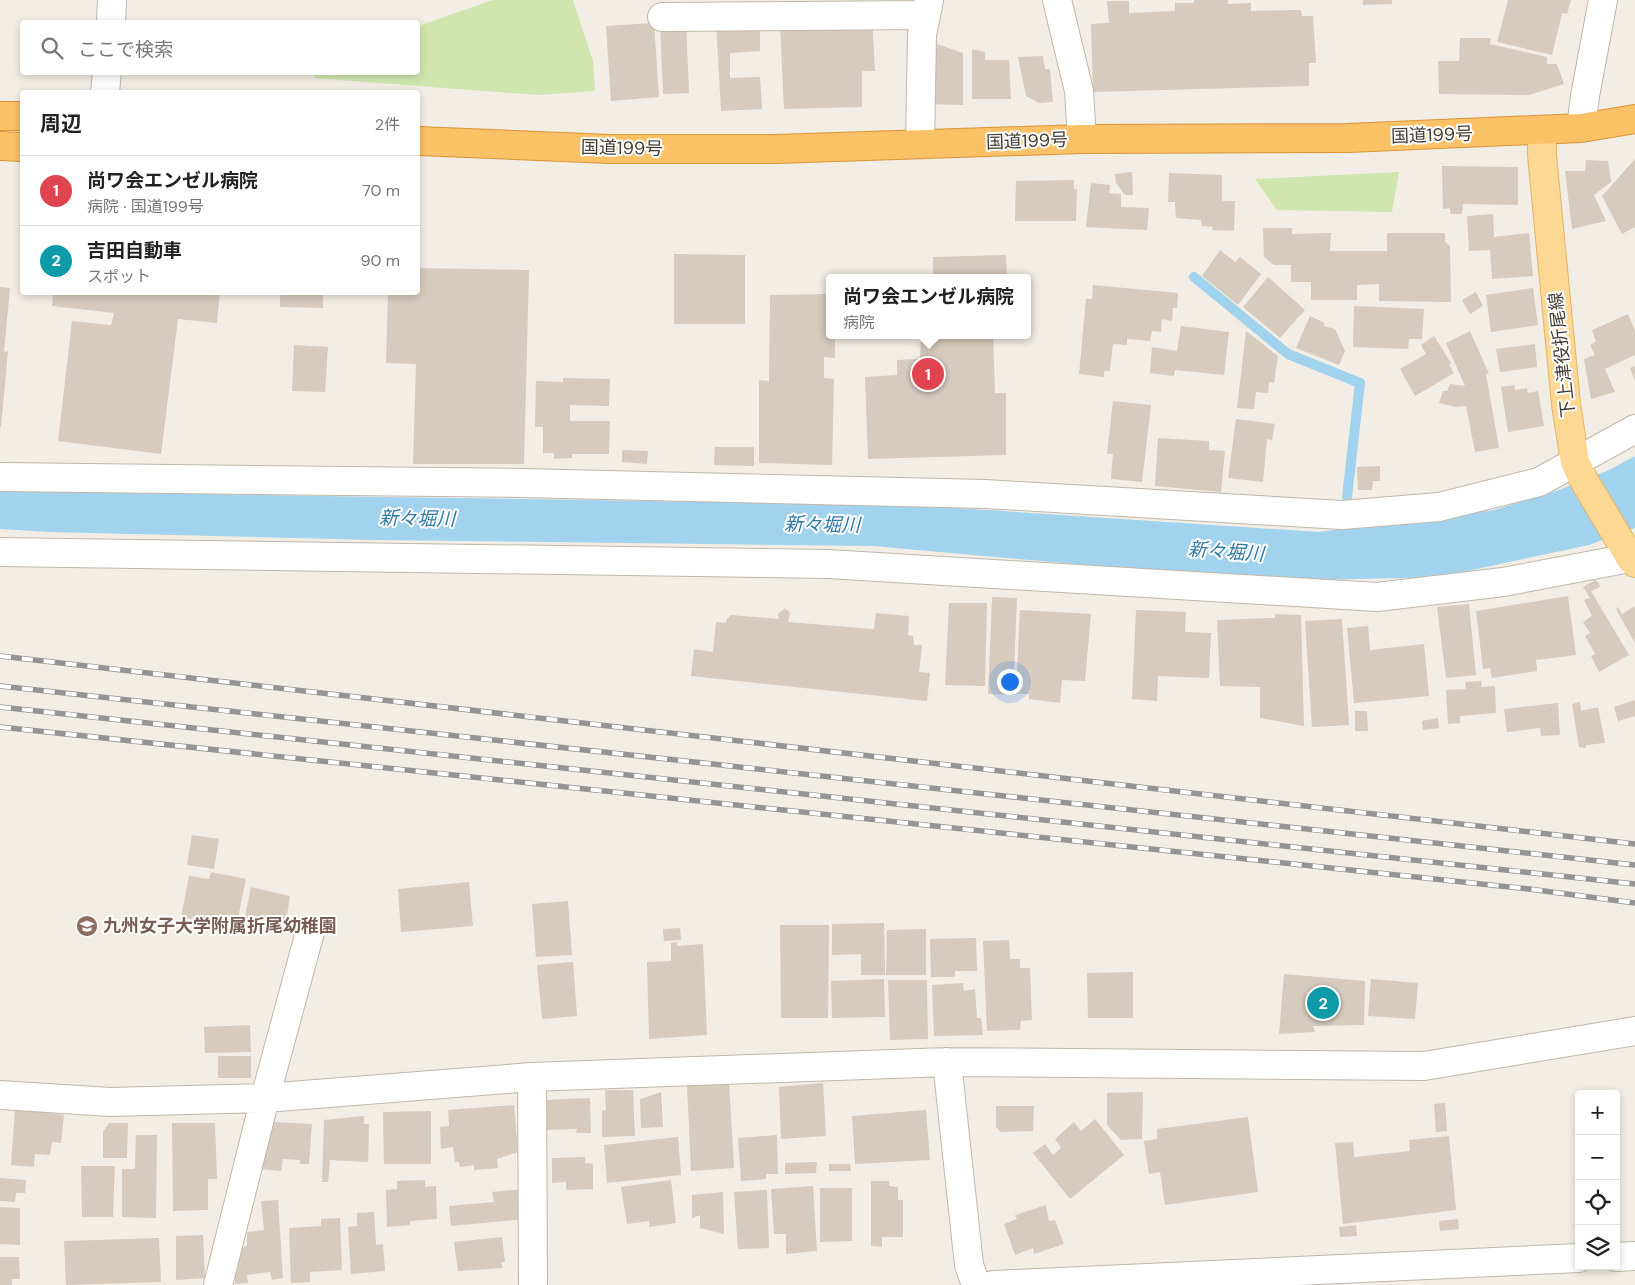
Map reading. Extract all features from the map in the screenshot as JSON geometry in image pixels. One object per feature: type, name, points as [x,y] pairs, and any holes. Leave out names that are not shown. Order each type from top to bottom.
[{"type":"highway","points":[[0,116],[20,116]]},
{"type":"highway","name":"国道199号","points":[[420,140],[610,149],[776,149],[1082,139],[1348,138],[1581,128],[1635,119]]},
{"type":"highway","points":[[0,146],[20,147]]},
{"type":"main road","name":"下上津役折尾線","points":[[1542,130],[1542,155],[1566,404],[1578,470],[1634,560]]},
{"type":"street","points":[[111,20],[112,0]]},
{"type":"street","points":[[1057,0],[1080,92],[1082,139]]},
{"type":"street","points":[[1581,128],[1603,0]]},
{"type":"street","points":[[662,17],[927,8],[922,34],[920,144]]},
{"type":"street","points":[[106,90],[107,75]]},
{"type":"street","points":[[0,476],[522,483],[985,494],[1342,515],[1440,507],[1539,482],[1578,470],[1635,429]]},
{"type":"street","points":[[0,552],[828,564],[1377,597],[1503,582],[1634,560]]},
{"type":"street","points":[[218,1285],[264,1098],[310,932]]},
{"type":"street","points":[[0,1095],[110,1102],[264,1098],[532,1077],[947,1062],[1424,1066],[1635,1031]]},
{"type":"street","points":[[947,1062],[969,1265],[976,1285]]},
{"type":"street","points":[[532,1077],[533,1285]]},
{"type":"street","points":[[1620,1256],[1635,1256]]},
{"type":"street","points":[[993,1285],[1575,1258]]},
{"type":"green space","points":[[493,0],[573,0],[593,61],[595,91],[538,95],[314,78],[314,75],[420,75],[420,25]]},
{"type":"green space","points":[[1399,172],[1392,212],[1277,210],[1255,179]]},
{"type":"water","name":"新々堀川","points":[[1635,456],[1635,528],[1589,545],[1439,577],[1323,580],[1130,569],[873,546],[377,540],[49,532],[0,529],[0,489],[67,492],[912,505],[1318,532],[1494,510],[1559,490],[1609,470]]},
{"type":"building","points":[[1194,0],[1228,0],[1228,4],[1251,3],[1251,11],[1301,10],[1302,16],[1313,16],[1316,63],[1309,63],[1309,86],[1093,92],[1091,24],[1109,23],[1107,1],[1129,1],[1129,13],[1175,11],[1175,3],[1194,3]]},
{"type":"building","points":[[1363,0],[1392,0],[1392,4],[1363,5]]},
{"type":"building","points":[[1508,0],[1571,0],[1567,14],[1562,13],[1552,55],[1497,42]]},
{"type":"building","points":[[872,17],[875,71],[862,71],[862,107],[784,109],[780,25]]},
{"type":"building","points":[[760,20],[760,51],[730,53],[730,78],[760,77],[762,109],[721,111],[716,22]]},
{"type":"building","points":[[686,22],[689,93],[663,94],[660,23]]},
{"type":"building","points":[[654,23],[659,97],[611,101],[606,26]]},
{"type":"building","points":[[1460,38],[1491,38],[1490,44],[1547,57],[1547,64],[1557,64],[1564,84],[1529,95],[1439,94],[1438,61],[1459,61]]},
{"type":"building","points":[[928,41],[963,53],[963,105],[927,104]]},
{"type":"building","points":[[972,49],[985,52],[985,60],[1009,60],[1011,99],[972,99]]},
{"type":"building","points":[[1043,56],[1045,69],[1050,69],[1053,102],[1039,103],[1026,96],[1018,57]]},
{"type":"building","points":[[1635,159],[1635,227],[1622,234],[1602,196]]},
{"type":"building","points":[[1586,160],[1608,161],[1611,182],[1594,195],[1606,221],[1572,229],[1565,171],[1585,171]]},
{"type":"building","points":[[1442,166],[1518,167],[1518,205],[1463,204],[1462,214],[1450,214],[1450,208],[1443,209]]},
{"type":"building","points":[[1132,172],[1133,195],[1125,195],[1116,183],[1115,174]]},
{"type":"building","points":[[1169,173],[1222,175],[1222,201],[1235,201],[1234,231],[1212,230],[1213,227],[1202,226],[1201,220],[1176,218],[1175,202],[1168,202]]},
{"type":"building","points":[[1074,180],[1074,189],[1077,189],[1076,221],[1015,221],[1016,181]]},
{"type":"building","points":[[1091,183],[1110,185],[1109,193],[1121,194],[1121,207],[1149,208],[1147,230],[1086,227]]},
{"type":"building","points":[[1493,214],[1494,237],[1529,233],[1533,276],[1492,279],[1490,250],[1469,251],[1467,216]]},
{"type":"building","points":[[1263,228],[1292,228],[1292,234],[1331,233],[1330,251],[1387,251],[1387,233],[1445,233],[1445,242],[1450,246],[1451,302],[1379,301],[1379,284],[1357,285],[1357,300],[1311,300],[1311,282],[1291,282],[1291,265],[1274,265],[1264,257]]},
{"type":"building","points":[[1220,250],[1235,262],[1240,257],[1261,274],[1238,305],[1202,276]]},
{"type":"building","points":[[674,254],[745,255],[745,324],[674,324]]},
{"type":"building","points":[[1006,255],[1007,274],[933,274],[933,257]]},
{"type":"building","points":[[420,268],[529,270],[524,464],[413,464],[416,364],[386,363],[388,295],[420,295]]},
{"type":"building","points":[[1268,277],[1305,310],[1280,338],[1243,307]]},
{"type":"building","points":[[1093,285],[1178,293],[1177,308],[1173,308],[1172,321],[1162,319],[1161,332],[1152,331],[1150,341],[1127,339],[1127,345],[1113,344],[1110,371],[1104,371],[1104,377],[1079,374],[1086,299],[1092,299]]},
{"type":"building","points":[[0,287],[10,288],[4,352],[8,351],[1,427],[0,427]]},
{"type":"building","points":[[1533,288],[1538,325],[1491,332],[1486,295]]},
{"type":"building","points":[[1476,292],[1483,306],[1470,314],[1462,300]]},
{"type":"building","points":[[826,294],[826,339],[835,339],[835,358],[824,357],[824,378],[834,379],[832,465],[759,463],[759,380],[769,381],[770,295]]},
{"type":"building","points":[[53,295],[220,295],[217,323],[178,319],[161,454],[58,441],[72,321],[111,325],[114,313],[52,306]]},
{"type":"building","points":[[280,295],[323,295],[323,308],[280,307]]},
{"type":"building","points":[[1354,306],[1424,309],[1422,339],[1409,339],[1408,349],[1353,347]]},
{"type":"building","points":[[1628,314],[1635,331],[1635,355],[1605,369],[1615,392],[1591,399],[1584,359],[1595,355],[1590,345],[1596,342],[1592,330]]},
{"type":"building","points":[[1310,316],[1325,323],[1323,326],[1335,329],[1345,351],[1339,365],[1296,348]]},
{"type":"building","points":[[1181,326],[1229,332],[1224,375],[1175,370],[1174,376],[1150,373],[1152,347],[1177,351]]},
{"type":"building","points":[[1246,331],[1278,356],[1274,383],[1269,382],[1268,393],[1256,392],[1254,409],[1237,408]]},
{"type":"building","points":[[1470,331],[1489,374],[1486,374],[1499,448],[1475,452],[1466,406],[1455,407],[1439,403],[1443,391],[1447,391],[1450,384],[1465,386],[1446,343]]},
{"type":"building","points":[[1434,336],[1451,363],[1449,365],[1454,373],[1415,396],[1400,369],[1426,354],[1421,345]]},
{"type":"building","points":[[921,339],[993,339],[995,393],[1006,393],[1006,455],[868,459],[865,377],[897,375],[897,360],[920,359]]},
{"type":"building","points":[[1535,344],[1537,367],[1500,372],[1496,349]]},
{"type":"building","points":[[294,345],[328,347],[325,392],[292,391]]},
{"type":"building","points":[[1635,366],[1635,381],[1630,368]]},
{"type":"building","points":[[563,378],[610,379],[609,406],[570,405],[570,421],[610,421],[609,454],[572,454],[572,458],[554,459],[554,453],[543,453],[543,427],[535,427],[536,381],[563,382]]},
{"type":"building","points":[[1514,385],[1515,390],[1527,388],[1528,393],[1538,391],[1544,426],[1508,432],[1501,387]]},
{"type":"building","points":[[1113,401],[1151,405],[1142,482],[1111,479],[1113,454],[1107,454]]},
{"type":"building","points":[[1236,419],[1275,424],[1272,440],[1267,439],[1263,482],[1228,478]]},
{"type":"building","points":[[1158,438],[1209,441],[1209,450],[1225,451],[1221,492],[1155,486]]},
{"type":"building","points":[[715,447],[754,447],[754,466],[714,465]]},
{"type":"building","points":[[622,450],[648,451],[647,464],[622,462]]},
{"type":"building","points":[[1380,466],[1380,481],[1373,481],[1372,490],[1358,490],[1357,467]]},
{"type":"building","points":[[1595,580],[1599,583],[1600,587],[1591,591],[1629,655],[1599,672],[1591,656],[1595,654],[1585,636],[1590,633],[1583,622],[1592,616],[1584,600],[1590,598],[1583,587]]},
{"type":"building","points":[[1568,596],[1576,655],[1536,660],[1537,671],[1492,678],[1490,668],[1483,669],[1476,611]]},
{"type":"building","points":[[992,597],[1017,598],[1013,695],[988,694]]},
{"type":"building","points":[[949,603],[987,603],[985,686],[945,685]]},
{"type":"building","points":[[1469,604],[1476,675],[1446,678],[1437,607]]},
{"type":"building","points":[[1635,606],[1635,643],[1616,609],[1618,607],[1622,614]]},
{"type":"building","points":[[785,608],[790,613],[788,622],[874,629],[876,613],[909,616],[908,635],[913,636],[914,645],[922,645],[919,672],[930,673],[927,701],[691,676],[694,649],[713,652],[716,622],[726,623],[731,615],[779,619],[778,614]]},
{"type":"building","points":[[1020,610],[1091,614],[1085,681],[1062,680],[1060,703],[1029,699],[1029,694],[1016,694]]},
{"type":"building","points":[[1136,610],[1186,612],[1185,632],[1211,633],[1209,678],[1158,676],[1157,701],[1132,699]]},
{"type":"building","points":[[1275,614],[1301,615],[1304,726],[1260,718],[1260,687],[1220,686],[1217,620],[1275,618]]},
{"type":"building","points":[[1342,619],[1349,725],[1312,727],[1305,621]]},
{"type":"building","points":[[1368,626],[1370,650],[1424,644],[1429,696],[1354,703],[1347,628]]},
{"type":"building","points":[[1482,681],[1481,687],[1495,686],[1496,713],[1460,716],[1460,723],[1448,724],[1446,690],[1466,689],[1465,682]]},
{"type":"building","points":[[1635,700],[1635,716],[1618,721],[1614,707]]},
{"type":"building","points":[[1580,702],[1581,711],[1598,707],[1605,743],[1586,745],[1586,748],[1579,747],[1572,704]]},
{"type":"building","points":[[1558,703],[1560,735],[1541,736],[1540,728],[1507,732],[1504,709]]},
{"type":"building","points":[[1355,711],[1367,711],[1368,731],[1355,731]]},
{"type":"building","points":[[1438,718],[1439,728],[1423,730],[1422,721]]},
{"type":"building","points":[[192,835],[219,839],[214,869],[187,865]]},
{"type":"building","points":[[211,872],[246,879],[236,928],[181,917],[189,876],[209,879]]},
{"type":"building","points":[[469,882],[473,926],[401,932],[398,889]]},
{"type":"building","points":[[251,887],[290,896],[286,921],[281,920],[277,928],[244,921]]},
{"type":"building","points":[[568,901],[572,955],[536,957],[532,904]]},
{"type":"building","points":[[884,923],[885,975],[861,975],[861,954],[832,955],[832,924]]},
{"type":"building","points":[[780,925],[829,925],[828,1018],[781,1018]]},
{"type":"building","points":[[680,928],[681,940],[664,941],[663,929]]},
{"type":"building","points":[[926,929],[926,975],[886,975],[887,930]]},
{"type":"building","points":[[976,938],[977,971],[955,971],[955,977],[931,977],[930,939]]},
{"type":"building","points":[[1009,940],[1010,959],[1020,959],[1020,968],[1030,968],[1032,1020],[1021,1021],[1020,1030],[987,1031],[983,941]]},
{"type":"building","points":[[677,942],[677,946],[703,944],[707,1035],[649,1039],[647,962],[671,961],[671,943]]},
{"type":"building","points":[[573,962],[577,1016],[542,1019],[537,965]]},
{"type":"building","points":[[1133,972],[1133,1018],[1088,1018],[1087,973]]},
{"type":"building","points":[[1284,974],[1365,981],[1364,1025],[1313,1026],[1315,1032],[1279,1034]]},
{"type":"building","points":[[884,979],[885,1017],[832,1018],[831,981]]},
{"type":"building","points":[[1371,979],[1418,983],[1415,1019],[1368,1016]]},
{"type":"building","points":[[888,980],[927,980],[928,1039],[890,1040]]},
{"type":"building","points":[[963,983],[964,991],[975,989],[977,1018],[981,1018],[983,1035],[934,1036],[932,985]]},
{"type":"building","points":[[250,1025],[251,1052],[205,1053],[204,1027]]},
{"type":"building","points":[[218,1056],[251,1056],[251,1078],[218,1078]]},
{"type":"building","points":[[729,1082],[734,1168],[691,1171],[687,1084]]},
{"type":"building","points":[[823,1083],[826,1136],[781,1139],[779,1087]]},
{"type":"building","points":[[605,1090],[633,1090],[635,1136],[602,1137],[602,1111],[606,1110]]},
{"type":"building","points":[[661,1092],[663,1127],[641,1128],[640,1099]]},
{"type":"building","points":[[1143,1092],[1142,1139],[1121,1140],[1107,1125],[1107,1093]]},
{"type":"building","points":[[590,1098],[591,1133],[576,1133],[577,1129],[545,1130],[544,1100]]},
{"type":"building","points":[[1445,1103],[1447,1131],[1436,1132],[1434,1104]]},
{"type":"building","points":[[514,1105],[518,1152],[497,1159],[498,1168],[474,1170],[474,1165],[460,1167],[459,1162],[455,1162],[453,1147],[441,1149],[440,1127],[449,1126],[448,1110]]},
{"type":"building","points":[[996,1106],[1034,1106],[1033,1131],[1001,1132],[996,1127]]},
{"type":"building","points":[[15,1109],[64,1115],[61,1143],[52,1142],[50,1155],[35,1154],[34,1167],[11,1165]]},
{"type":"building","points":[[926,1110],[930,1160],[855,1164],[852,1116]]},
{"type":"building","points":[[431,1111],[431,1164],[384,1164],[383,1112]]},
{"type":"building","points":[[364,1116],[364,1124],[369,1124],[368,1162],[330,1160],[328,1182],[322,1182],[324,1120]]},
{"type":"building","points":[[1248,1117],[1258,1192],[1165,1205],[1160,1172],[1149,1174],[1144,1141],[1157,1139],[1157,1129]]},
{"type":"building","points":[[1095,1119],[1124,1155],[1070,1199],[1033,1153],[1045,1144],[1053,1155],[1061,1148],[1055,1139],[1074,1122],[1081,1131]]},
{"type":"building","points":[[274,1122],[312,1124],[309,1164],[300,1164],[300,1160],[283,1159],[281,1171],[261,1169]]},
{"type":"building","points":[[109,1123],[128,1123],[127,1158],[103,1158],[103,1132]]},
{"type":"building","points":[[172,1123],[215,1123],[217,1179],[208,1179],[208,1210],[173,1211]]},
{"type":"building","points":[[136,1135],[157,1135],[156,1218],[122,1217],[122,1169],[135,1169]]},
{"type":"building","points":[[777,1135],[778,1174],[766,1174],[766,1179],[741,1181],[738,1138]]},
{"type":"building","points":[[1449,1136],[1456,1210],[1343,1224],[1335,1143],[1353,1142],[1354,1157],[1410,1151],[1409,1140]]},
{"type":"building","points":[[678,1137],[681,1175],[607,1183],[604,1145]]},
{"type":"building","points":[[585,1157],[585,1163],[593,1164],[593,1189],[566,1190],[566,1182],[552,1183],[552,1158]]},
{"type":"building","points":[[817,1162],[816,1173],[785,1174],[785,1163]]},
{"type":"building","points":[[829,1164],[850,1164],[851,1171],[829,1171]]},
{"type":"building","points":[[81,1166],[115,1166],[113,1217],[82,1217]]},
{"type":"building","points":[[0,1178],[26,1180],[25,1193],[16,1193],[15,1202],[0,1201]]},
{"type":"building","points":[[425,1180],[425,1187],[436,1186],[437,1219],[410,1221],[410,1225],[387,1227],[386,1190],[397,1189],[397,1181]]},
{"type":"building","points":[[671,1180],[676,1223],[649,1227],[649,1221],[627,1224],[621,1187]]},
{"type":"building","points":[[871,1181],[889,1181],[889,1186],[898,1187],[898,1200],[903,1200],[903,1237],[882,1237],[882,1247],[871,1246]]},
{"type":"building","points":[[813,1186],[817,1251],[786,1254],[786,1234],[774,1234],[771,1189]]},
{"type":"building","points":[[820,1188],[852,1188],[852,1241],[820,1242]]},
{"type":"building","points":[[525,1189],[527,1219],[451,1226],[449,1206],[494,1202],[492,1192]]},
{"type":"building","points":[[767,1190],[769,1248],[738,1249],[734,1192]]},
{"type":"building","points":[[723,1192],[724,1234],[700,1228],[700,1215],[692,1218],[692,1195]]},
{"type":"building","points":[[278,1200],[283,1278],[272,1280],[270,1272],[247,1275],[248,1283],[235,1284],[233,1266],[235,1250],[247,1246],[247,1232],[264,1230],[261,1201]]},
{"type":"building","points":[[1046,1205],[1049,1221],[1055,1220],[1064,1244],[1034,1254],[1033,1248],[1015,1255],[1004,1224],[1017,1219],[1015,1215]]},
{"type":"building","points":[[0,1207],[20,1208],[20,1245],[0,1244]]},
{"type":"building","points":[[374,1212],[376,1245],[383,1244],[385,1271],[351,1274],[348,1227],[357,1226],[357,1213]]},
{"type":"building","points":[[340,1218],[342,1270],[310,1272],[310,1282],[291,1283],[289,1228],[321,1226],[321,1219]]},
{"type":"building","points":[[1458,1219],[1459,1229],[1440,1231],[1439,1221]]},
{"type":"building","points":[[1356,1225],[1357,1236],[1340,1237],[1339,1227]]},
{"type":"building","points":[[203,1235],[205,1278],[176,1280],[176,1236]]},
{"type":"building","points":[[502,1237],[505,1262],[501,1262],[503,1268],[458,1271],[454,1242]]},
{"type":"building","points":[[159,1238],[161,1282],[66,1285],[64,1241]]},
{"type":"building","points":[[0,1257],[19,1257],[20,1279],[12,1279],[12,1285],[0,1285]]},
{"type":"waterway","points":[[1194,277],[1288,354],[1360,383],[1347,497]]},
{"type":"railway","points":[[0,656],[1635,844]]},
{"type":"railway","points":[[0,686],[1635,865]]},
{"type":"railway","points":[[0,707],[1635,884]]},
{"type":"railway","points":[[0,727],[1529,889],[1635,903]]},
{"type":"place","name":"尚ワ会エンゼル病院","points":[[928,374]]},
{"type":"place","name":"九州女子大学附属折尾幼稚園","points":[[87,926]]},
{"type":"place","name":"吉田自動車","points":[[1323,1003]]}]
